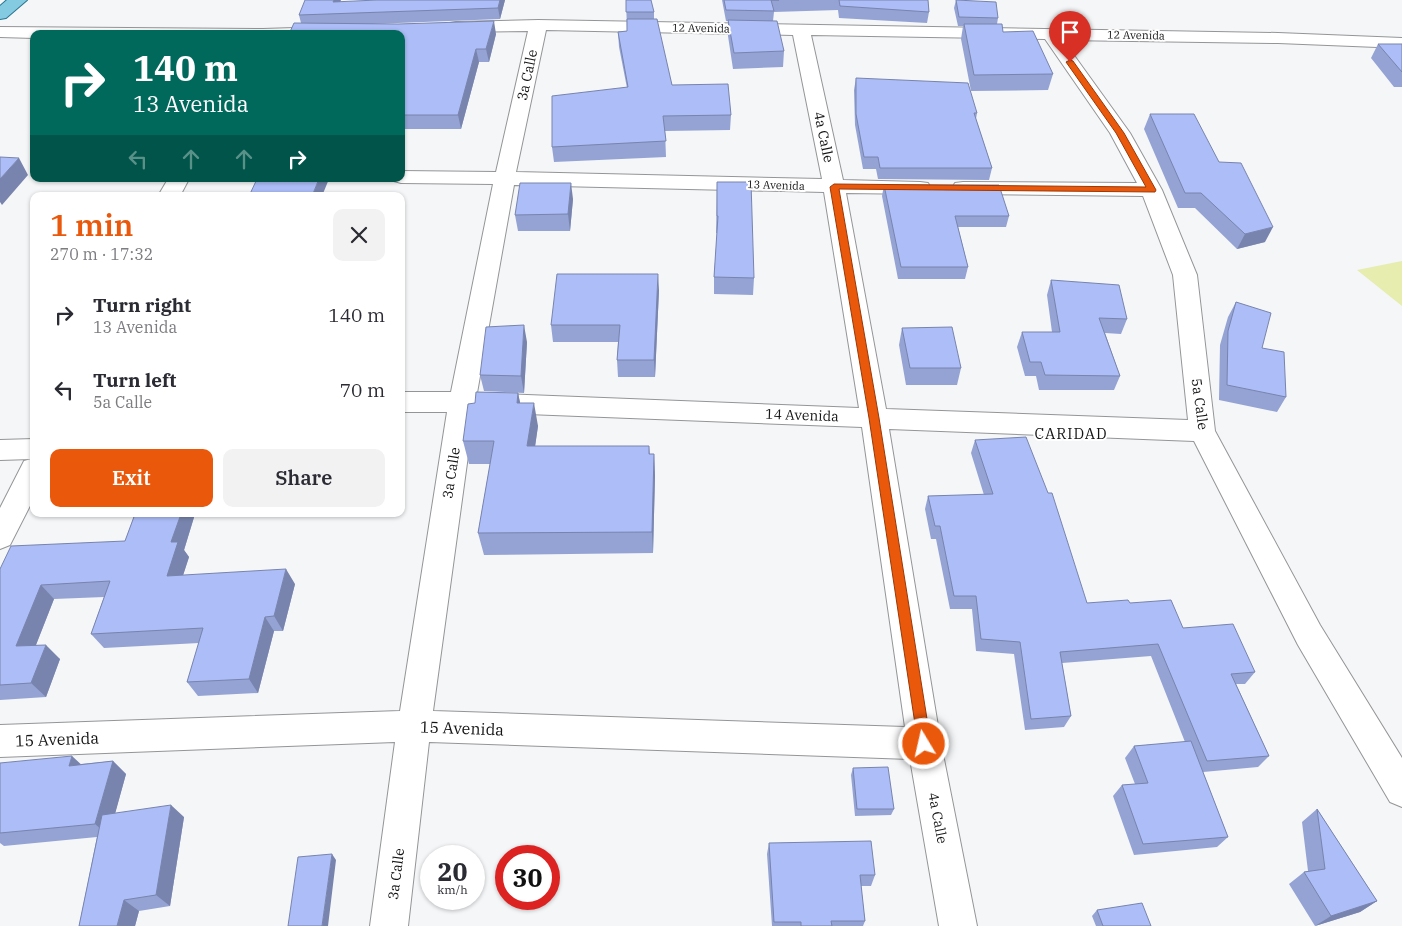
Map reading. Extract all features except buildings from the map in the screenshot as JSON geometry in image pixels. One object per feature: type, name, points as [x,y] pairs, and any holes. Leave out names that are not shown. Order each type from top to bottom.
[{"type":"street","name":"12 Avenida","points":[[440,28],[538,25],[801,29],[1278,38],[1402,43]]},
{"type":"street","name":"3a Calle","points":[[390,926],[413,726],[462,402],[504,178],[538,25]]},
{"type":"street","name":"4a Calle","points":[[801,29],[834,187],[874,418],[924,744],[958,926]]},
{"type":"street","points":[[0,32],[30,32]]},
{"type":"street","name":"5a Calle","points":[[1050,34],[1120,133],[1152,190],[1186,275],[1202,431],[1309,635],[1402,790]]},
{"type":"street","name":"13 Avenida","points":[[405,178],[504,178],[834,187],[1152,190]]},
{"type":"street","name":"14 Avenida","points":[[405,402],[462,402],[1202,431]]},
{"type":"street","points":[[0,450],[30,449]]},
{"type":"street","points":[[0,537],[30,477]]},
{"type":"street","name":"15 Avenida","points":[[0,742],[413,726],[924,744]]},
{"type":"green space","points":[[1402,261],[1402,306],[1357,270]]},
{"type":"district","name":"CARIDAD","points":[[1071,434]]},
{"type":"route","points":[[924,744],[874,418],[834,187],[1152,190],[1120,133],[1070,62]]}]
